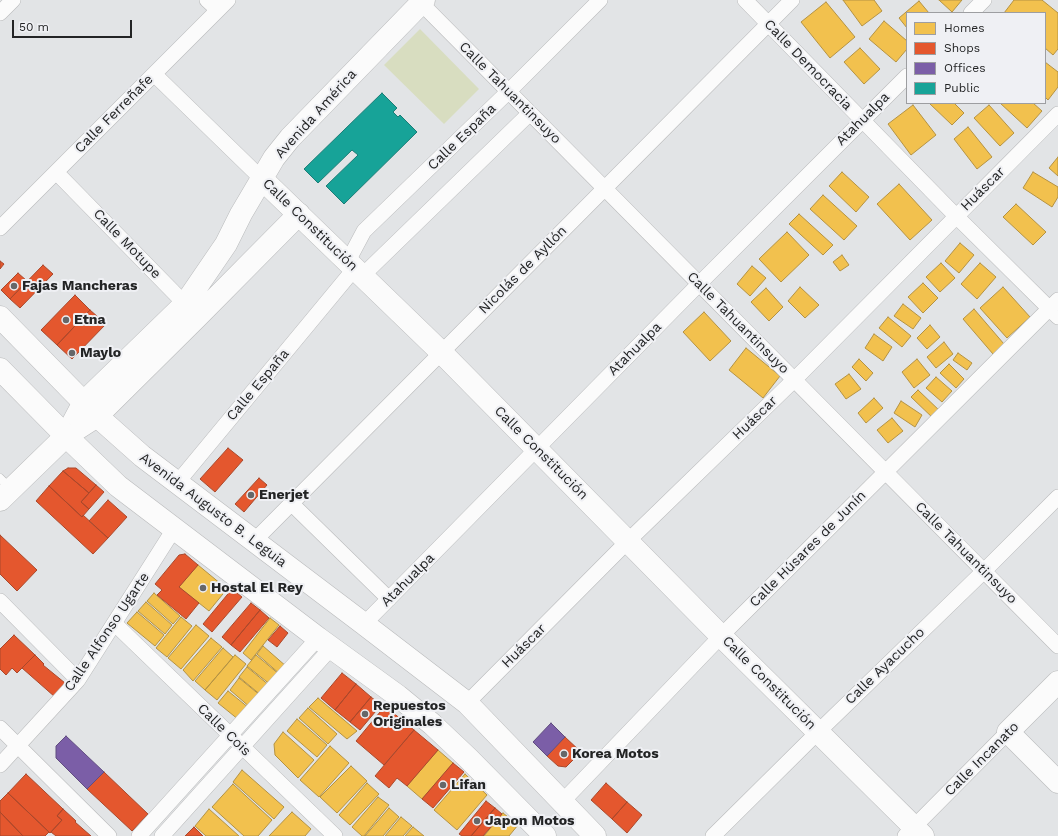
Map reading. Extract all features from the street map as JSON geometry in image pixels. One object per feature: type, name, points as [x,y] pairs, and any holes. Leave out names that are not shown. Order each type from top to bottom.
[{"type":"street","points":[[0,13],[13,0]]},
{"type":"street","name":"Calle España","points":[[355,268],[364,231],[510,91],[600,0]]},
{"type":"street","name":"Calle Democracia","points":[[745,0],[956,216],[1055,309]]},
{"type":"street","name":"Nicolás de Ayllón","points":[[254,541],[792,0]]},
{"type":"street","points":[[972,12],[984,0]]},
{"type":"street","name":"Calle Tahuantinsuyo","points":[[421,1],[1058,646]]},
{"type":"street","name":"Avenida América","points":[[191,310],[241,214],[274,158],[290,138],[421,1]]},
{"type":"street","name":"Calle Ferreñafe","points":[[0,228],[154,74],[218,3]]},
{"type":"street","name":"Calle Constitución","points":[[154,74],[441,352],[721,636],[818,732],[914,833]]},
{"type":"street","name":"Atahualpa","points":[[364,624],[699,284],[906,77]]},
{"type":"street","name":"Calle España","points":[[177,483],[355,268],[530,113]]},
{"type":"street","name":"Huáscar","points":[[467,703],[628,541],[794,380],[1058,114]]},
{"type":"street","name":"Calle Motupe","points":[[56,172],[191,310]]},
{"type":"street","name":"Avenida América","points":[[4,489],[66,436],[90,409],[191,310],[299,214]]},
{"type":"street","name":"Calle Húsares de Junín","points":[[562,802],[721,636],[886,472],[1055,309]]},
{"type":"street","name":"Avenida Augusto B. Leguia","points":[[0,317],[90,409],[142,456],[467,703],[562,802],[586,833]]},
{"type":"street","points":[[0,369],[118,486],[325,643],[398,696],[432,724],[468,758],[545,836]]},
{"type":"street","name":"Calle Ayacucho","points":[[713,836],[1058,497]]},
{"type":"street","points":[[291,503],[389,598]]},
{"type":"street","name":"Calle Alfonso Ugarte","points":[[0,765],[78,680],[174,529]]},
{"type":"street","points":[[0,601],[78,680]]},
{"type":"street","name":"Calle Cois","points":[[115,624],[335,836]]},
{"type":"street","points":[[139,836],[230,736],[325,643]]},
{"type":"street","points":[[162,836],[242,747],[325,643]]},
{"type":"street","name":"Calle Incanato","points":[[914,833],[1008,732],[1058,682]]},
{"type":"street","points":[[0,728],[109,836]]},
{"type":"street","points":[[1008,732],[1058,782]]},
{"type":"green space","points":[[420,29],[479,89],[444,124],[384,65]]},
{"type":"building: Homes","points":[[843,0],[874,0],[882,11],[862,26]]},
{"type":"building: Homes","points":[[939,0],[962,0],[952,12]]},
{"type":"building: Homes","points":[[1014,0],[1042,0],[1058,13],[1058,49],[1053,55],[1046,49],[1046,12],[1005,12]]},
{"type":"building: Homes","points":[[919,1],[928,12],[906,12]]},
{"type":"building: Homes","points":[[826,2],[855,37],[830,58],[801,22]]},
{"type":"building: Homes","points":[[906,12],[906,27],[899,18]]},
{"type":"building: Homes","points":[[884,21],[906,40],[906,50],[896,62],[869,39]]},
{"type":"building: Homes","points":[[860,48],[880,69],[864,84],[844,62]]},
{"type":"building: Homes","points":[[1046,63],[1058,72],[1058,87],[1048,100],[1046,98]]},
{"type":"building: Homes","points":[[930,104],[955,104],[964,113],[952,125]]},
{"type":"building: Homes","points":[[1001,104],[1034,104],[1042,111],[1027,128]]},
{"type":"building: Homes","points":[[913,105],[936,135],[911,155],[888,124]]},
{"type":"building: Homes","points":[[989,105],[1014,133],[1000,146],[974,118]]},
{"type":"building: Homes","points":[[968,127],[992,157],[977,169],[954,139]]},
{"type":"building: Homes","points":[[1058,157],[1058,176],[1049,168]]},
{"type":"building: Homes","points":[[842,172],[869,197],[856,212],[829,186]]},
{"type":"building: Homes","points":[[1033,172],[1058,187],[1058,197],[1052,207],[1023,188]]},
{"type":"building: Homes","points":[[899,184],[932,220],[910,240],[877,204]]},
{"type":"building: Homes","points":[[823,195],[857,226],[844,240],[810,209]]},
{"type":"building: Homes","points":[[1016,204],[1046,232],[1033,245],[1003,217]]},
{"type":"building: Homes","points":[[799,214],[833,245],[823,255],[789,224]]},
{"type":"building: Homes","points":[[787,232],[809,255],[781,282],[759,259]]},
{"type":"building: Homes","points":[[960,243],[974,255],[959,273],[945,261]]},
{"type":"building: Homes","points":[[842,255],[849,265],[840,271],[833,262]]},
{"type":"building: Homes","points":[[941,263],[955,278],[940,292],[926,277]]},
{"type":"building: Homes","points":[[980,263],[996,277],[977,299],[961,284]]},
{"type":"building: Homes","points":[[752,266],[766,278],[750,296],[737,284]]},
{"type":"building: Homes","points":[[923,283],[938,298],[923,313],[908,297]]},
{"type":"building: Homes","points":[[800,287],[819,305],[805,318],[788,301]]},
{"type":"building: Homes","points":[[1003,287],[1030,317],[1007,338],[980,308]]},
{"type":"building: Homes","points":[[766,288],[783,307],[769,321],[751,302]]},
{"type":"building: Homes","points":[[903,304],[921,318],[913,329],[894,316]]},
{"type":"building: Homes","points":[[974,309],[1004,344],[993,354],[963,319]]},
{"type":"building: Homes","points":[[704,312],[731,341],[710,361],[683,332]]},
{"type":"building: Homes","points":[[888,317],[911,336],[902,347],[879,328]]},
{"type":"building: Homes","points":[[930,325],[940,337],[927,349],[917,338]]},
{"type":"building: Homes","points":[[874,334],[892,347],[883,361],[865,348]]},
{"type":"building: Homes","points":[[944,342],[953,354],[936,368],[927,357]]},
{"type":"building: Homes","points":[[746,348],[780,376],[763,398],[729,370]]},
{"type":"building: Homes","points":[[958,353],[972,363],[967,370],[953,360]]},
{"type":"building: Homes","points":[[859,359],[873,373],[866,381],[852,367]]},
{"type":"building: Homes","points":[[917,359],[930,375],[914,388],[902,372]]},
{"type":"building: Homes","points":[[949,364],[964,379],[956,388],[940,373]]},
{"type":"building: Homes","points":[[849,374],[861,389],[846,399],[835,384]]},
{"type":"building: Homes","points":[[936,377],[952,391],[942,402],[926,388]]},
{"type":"building: Homes","points":[[918,390],[942,413],[935,420],[911,397]]},
{"type":"building: Homes","points":[[874,398],[883,408],[866,423],[858,413]]},
{"type":"building: Homes","points":[[901,401],[922,415],[915,427],[894,413]]},
{"type":"building: Homes","points":[[892,418],[903,431],[888,443],[877,430]]},
{"type":"building: Homes","name":"Hostal El Rey","points":[[198,565],[227,589],[209,611],[179,587]]},
{"type":"building: Homes","points":[[154,593],[180,616],[173,624],[147,601]]},
{"type":"building: Homes","points":[[146,602],[172,625],[165,634],[138,611]]},
{"type":"building: Homes","points":[[137,612],[164,635],[155,646],[127,623]]},
{"type":"building: Homes","points":[[181,617],[192,626],[167,657],[156,648]]},
{"type":"building: Homes","points":[[270,618],[279,625],[251,660],[243,653]]},
{"type":"building: Homes","points":[[196,625],[209,636],[181,669],[168,658]]},
{"type":"building: Homes","points":[[211,638],[222,647],[193,681],[183,670]]},
{"type":"building: Homes","points":[[263,646],[287,667],[281,675],[257,654]]},
{"type":"building: Homes","points":[[223,648],[233,657],[205,690],[195,681]]},
{"type":"building: Homes","points":[[235,655],[246,664],[217,700],[205,690]]},
{"type":"building: Homes","points":[[256,655],[280,675],[271,685],[247,666]]},
{"type":"building: Homes","points":[[247,667],[270,686],[262,696],[239,677]]},
{"type":"building: Homes","points":[[239,678],[261,696],[251,708],[230,690]]},
{"type":"building: Homes","points":[[228,691],[249,708],[239,720],[218,703]]},
{"type":"building: Homes","points":[[318,698],[357,731],[347,739],[309,707]]},
{"type":"building: Homes","points":[[308,708],[337,734],[328,744],[299,718]]},
{"type":"building: Homes","points":[[297,719],[327,745],[317,757],[287,731]]},
{"type":"building: Homes","points":[[283,732],[314,760],[298,778],[275,755],[274,744]]},
{"type":"building: Homes","points":[[330,746],[349,763],[319,797],[300,780]]},
{"type":"building: Homes","points":[[438,750],[453,763],[422,799],[407,786]]},
{"type":"building: Homes","points":[[351,766],[367,781],[337,813],[320,797]]},
{"type":"building: Homes","points":[[242,770],[284,807],[274,819],[233,782]]},
{"type":"building: Homes","points":[[465,774],[487,795],[457,830],[434,810]]},
{"type":"building: Homes","points":[[367,783],[379,794],[350,825],[339,815]]},
{"type":"building: Homes","points":[[233,784],[272,820],[258,836],[244,836],[212,807]]},
{"type":"building: Homes","points":[[378,797],[389,805],[364,836],[362,836],[352,827]]},
{"type":"building: Homes","points":[[389,808],[399,817],[383,836],[365,836]]},
{"type":"building: Homes","points":[[209,809],[239,836],[206,836],[195,826]]},
{"type":"building: Homes","points":[[292,812],[311,829],[305,836],[269,836]]},
{"type":"building: Homes","points":[[503,813],[518,825],[509,836],[484,836]]},
{"type":"building: Homes","points":[[401,817],[412,826],[403,836],[385,836]]},
{"type":"building: Homes","points":[[413,827],[424,836],[405,836]]},
{"type":"building: Shops","points":[[0,261],[4,264],[0,269]]},
{"type":"building: Shops","points":[[43,265],[53,274],[20,308],[10,299]]},
{"type":"building: Shops","name":"Fajas Mancheras","points":[[18,273],[27,281],[10,299],[1,290]]},
{"type":"building: Shops","name":"Etna","points":[[75,295],[90,310],[57,345],[41,330]]},
{"type":"building: Shops","points":[[90,310],[106,324],[72,359],[57,345]]},
{"type":"building: Shops","points":[[228,448],[243,460],[215,492],[200,479]]},
{"type":"building: Shops","points":[[68,468],[76,468],[96,485],[89,493],[63,471]]},
{"type":"building: Shops","points":[[63,471],[89,493],[81,502],[89,509],[82,517],[49,486]]},
{"type":"building: Shops","name":"Enerjet","points":[[259,478],[267,485],[244,512],[235,504]]},
{"type":"building: Shops","points":[[96,485],[104,492],[89,509],[81,502]]},
{"type":"building: Shops","points":[[49,486],[82,517],[83,515],[108,538],[93,554],[36,501]]},
{"type":"building: Shops","points":[[108,500],[127,517],[108,538],[89,521]]},
{"type":"building: Shops","points":[[0,535],[37,570],[17,591],[0,574]]},
{"type":"building: Shops","points":[[185,554],[198,565],[179,587],[199,603],[186,619],[157,595],[162,590],[155,584],[179,555]]},
{"type":"building: Shops","points":[[232,589],[242,597],[212,632],[203,624]]},
{"type":"building: Shops","points":[[251,603],[260,610],[231,645],[222,637]]},
{"type":"building: Shops","points":[[260,610],[269,618],[240,652],[231,645]]},
{"type":"building: Shops","points":[[280,626],[288,633],[277,647],[268,640]]},
{"type":"building: Shops","points":[[14,635],[35,655],[17,673],[12,668],[6,675],[0,669],[0,649]]},
{"type":"building: Shops","points":[[35,655],[44,664],[43,665],[65,683],[64,687],[55,697],[22,668]]},
{"type":"building: Shops","points":[[342,673],[356,684],[335,710],[321,698]]},
{"type":"building: Shops","points":[[356,684],[371,697],[350,722],[335,710]]},
{"type":"building: Shops","name":"Repuestos Originales","points":[[371,697],[381,705],[360,730],[350,722]]},
{"type":"building: Shops","points":[[385,706],[414,730],[384,765],[356,741]]},
{"type":"building: Shops","points":[[414,730],[438,750],[407,786],[397,778],[389,788],[375,776]]},
{"type":"building: Shops","name":"Korea Motos","points":[[565,737],[581,752],[566,767],[558,766],[547,756]]},
{"type":"building: Shops","name":"Lifan","points":[[453,763],[464,772],[433,808],[422,799]]},
{"type":"building: Shops","points":[[104,772],[148,814],[132,831],[87,789]]},
{"type":"building: Shops","points":[[26,774],[63,809],[57,816],[62,820],[50,833],[8,793]]},
{"type":"building: Shops","points":[[606,783],[627,802],[612,819],[591,800]]},
{"type":"building: Shops","points":[[8,793],[49,832],[45,836],[23,836],[0,812],[0,801]]},
{"type":"building: Shops","name":"Japon Motos","points":[[486,801],[495,808],[471,836],[462,836],[459,834]]},
{"type":"building: Shops","points":[[627,802],[642,815],[627,833],[612,819]]},
{"type":"building: Shops","points":[[495,808],[502,814],[483,836],[471,836]]},
{"type":"building: Shops","points":[[63,809],[91,836],[56,836],[51,832],[62,820],[57,816]]},
{"type":"building: Shops","points":[[0,812],[23,836],[0,836]]},
{"type":"building: Shops","points":[[194,827],[203,836],[185,836]]},
{"type":"building: Offices","points":[[551,723],[565,737],[547,756],[533,742]]},
{"type":"building: Offices","points":[[66,736],[104,772],[87,789],[56,758],[56,746]]},
{"type":"building: Public","points":[[382,93],[397,108],[393,112],[398,117],[400,115],[417,132],[344,204],[326,186],[358,155],[352,150],[318,183],[304,169]]},
{"type":"place","name":"Fajas Mancheras","points":[[14,286]]},
{"type":"place","name":"Etna","points":[[66,320]]},
{"type":"place","name":"Maylo","points":[[72,353]]},
{"type":"place","name":"Enerjet","points":[[251,495]]},
{"type":"place","name":"Hostal El Rey","points":[[203,588]]},
{"type":"place","name":"Repuestos Originales","points":[[365,714]]},
{"type":"place","name":"Korea Motos","points":[[564,754]]},
{"type":"place","name":"Lifan","points":[[443,785]]},
{"type":"place","name":"Japon Motos","points":[[477,821]]}]
